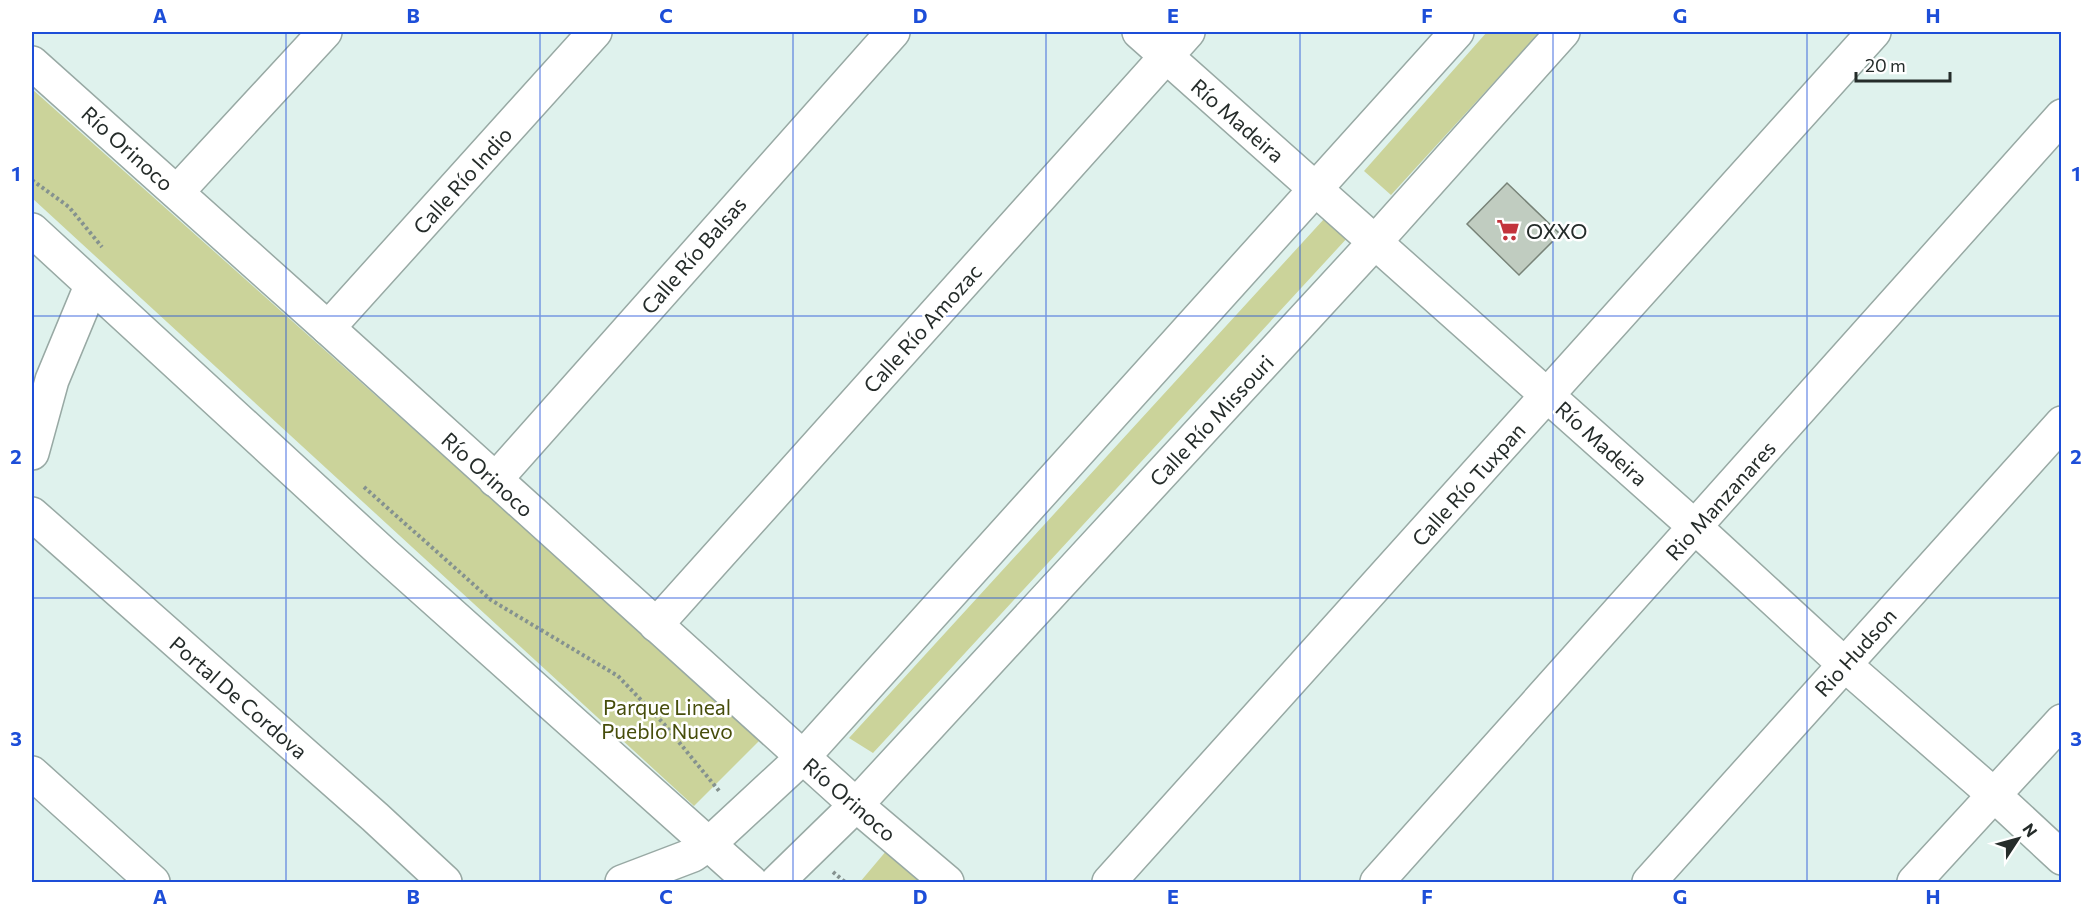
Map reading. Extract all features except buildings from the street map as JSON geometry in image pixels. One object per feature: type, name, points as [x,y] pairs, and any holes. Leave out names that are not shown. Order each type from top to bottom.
[{"type":"street","points":[[177,192],[325,32]]},
{"type":"street","name":"Calle Río Indio","points":[[328,328],[595,32]]},
{"type":"street","name":"Calle Río Balsas","points":[[495,480],[893,32]]},
{"type":"street","name":"Río Madeira","points":[[1139,32],[1548,395],[1844,664],[1993,794],[2061,858]]},
{"type":"street","name":"Calle Río Amozac","points":[[656,625],[1188,32]]},
{"type":"street","points":[[622,882],[693,855],[709,844],[803,757],[1456,32]]},
{"type":"street","name":"Calle Río Missouri","points":[[777,882],[856,805],[1375,242],[1563,32]]},
{"type":"street","name":"Calle Río Tuxpan","points":[[1109,882],[1874,32]]},
{"type":"street","name":"Río Orinoco","points":[[32,63],[856,805],[947,882]]},
{"type":"street","name":"Rio Manzanares","points":[[1377,882],[2061,116]]},
{"type":"street","points":[[32,230],[383,553],[751,882]]},
{"type":"street","points":[[32,453],[52,380],[91,286]]},
{"type":"street","name":"Rio Hudson","points":[[1649,882],[2061,423]]},
{"type":"street","name":"Portal De Cordova","points":[[32,513],[445,882]]},
{"type":"street","points":[[1914,882],[2061,721]]},
{"type":"street","points":[[32,773],[153,882]]},
{"type":"path","points":[[32,180],[69,207],[92,233],[108,256]]},
{"type":"path","points":[[358,482],[491,600],[618,676],[664,724],[720,792],[742,813]]},
{"type":"path","points":[[809,851],[845,882]]},
{"type":"green space","points":[[1487,32],[1540,32],[1391,195],[1364,171]]},
{"type":"green space","name":"Parque Lineal Pueblo Nuevo","points":[[32,89],[761,739],[694,806],[32,198]]},
{"type":"green space","points":[[1324,219],[1349,236],[873,753],[849,738]]},
{"type":"green space","points":[[887,850],[923,882],[860,882]]},
{"type":"place","name":"OXXO","points":[[1508,230]]}]
